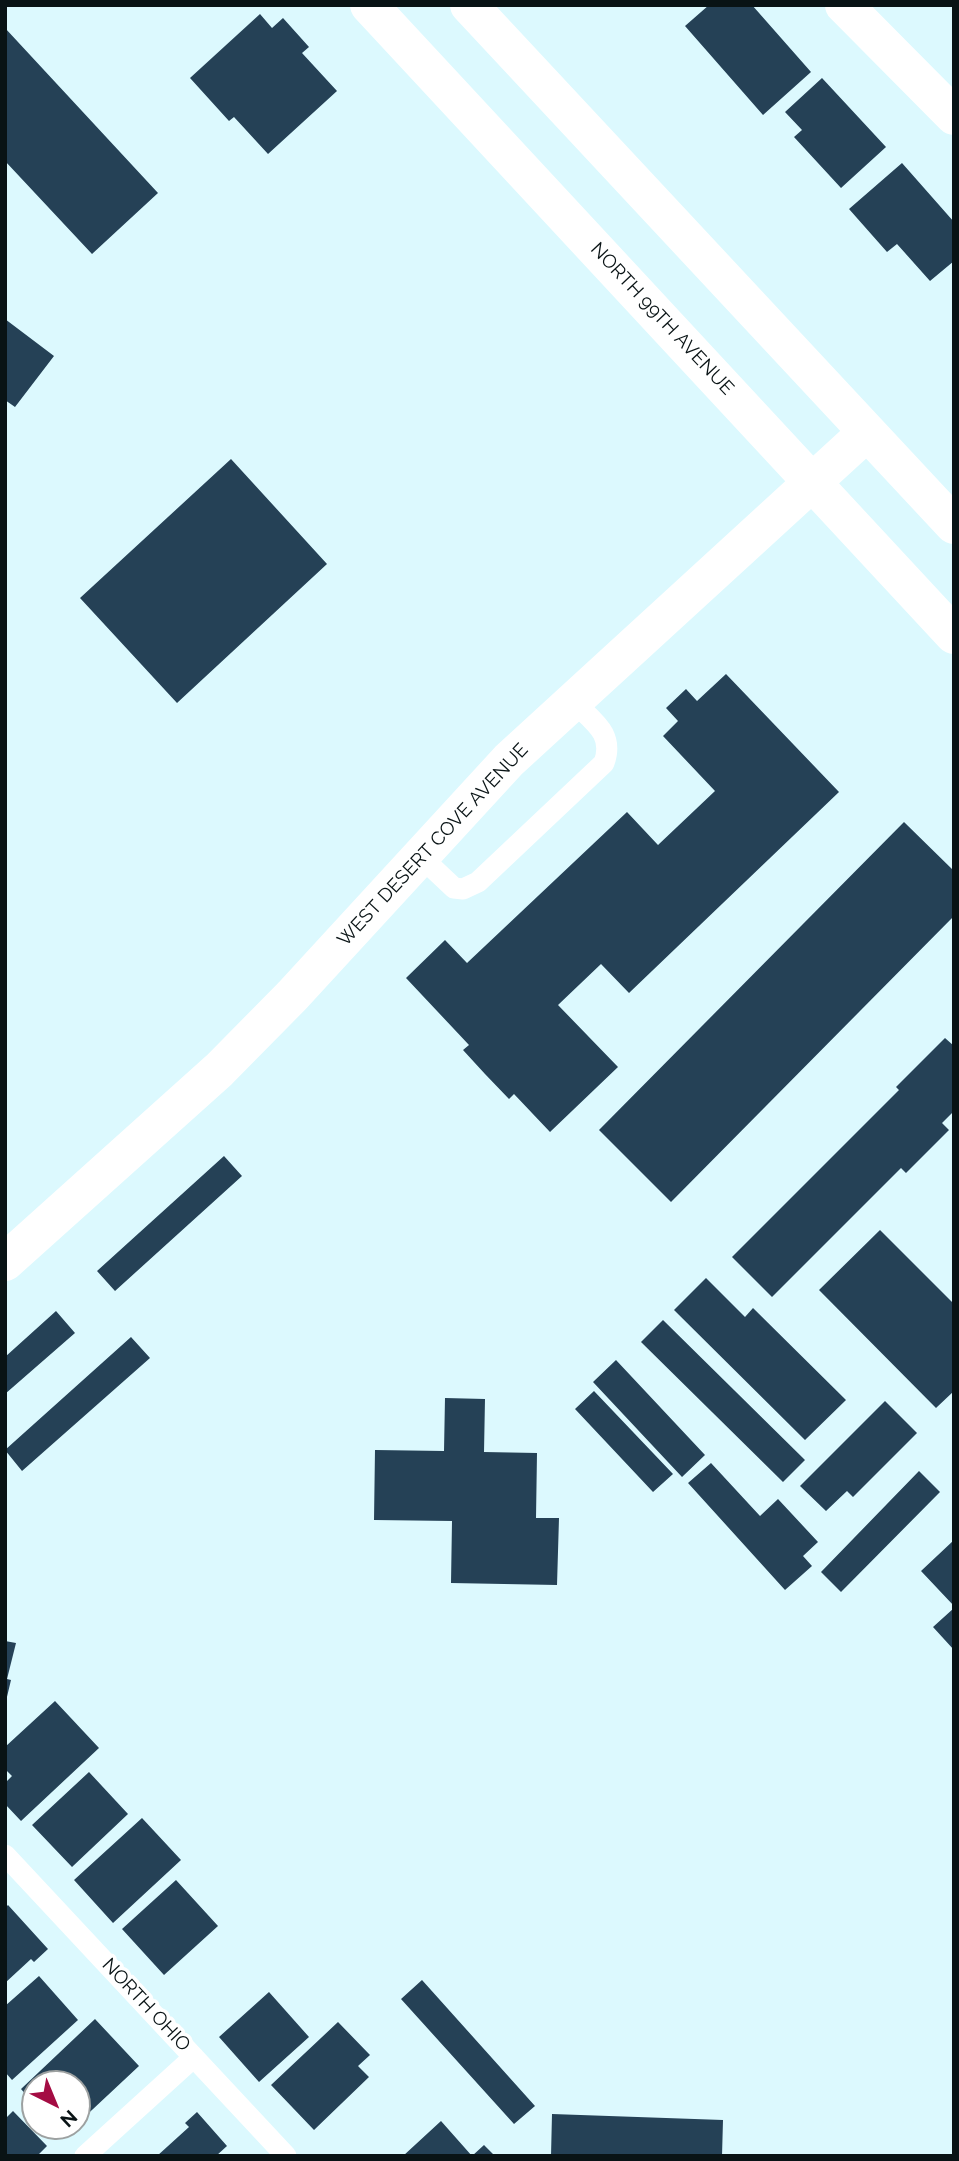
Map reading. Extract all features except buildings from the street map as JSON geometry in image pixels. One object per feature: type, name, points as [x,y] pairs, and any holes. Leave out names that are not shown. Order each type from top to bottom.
[{"type":"main road","name":"NORTH 99TH AVENUE","points":[[369,5],[954,635]]},
{"type":"main road","points":[[469,5],[954,525]]},
{"type":"main road","points":[[844,5],[954,116]]},
{"type":"main road","name":"WEST DESERT COVE AVENUE","points":[[5,1262],[219,1070],[292,996],[509,760],[866,433]]},
{"type":"lane","points":[[420,856],[454,888],[463,890],[478,882],[604,763],[609,749],[607,737],[573,701]]},
{"type":"lane","name":"NORTH OHIO","points":[[5,1855],[286,2156]]},
{"type":"lane","points":[[85,2156],[194,2057]]}]
